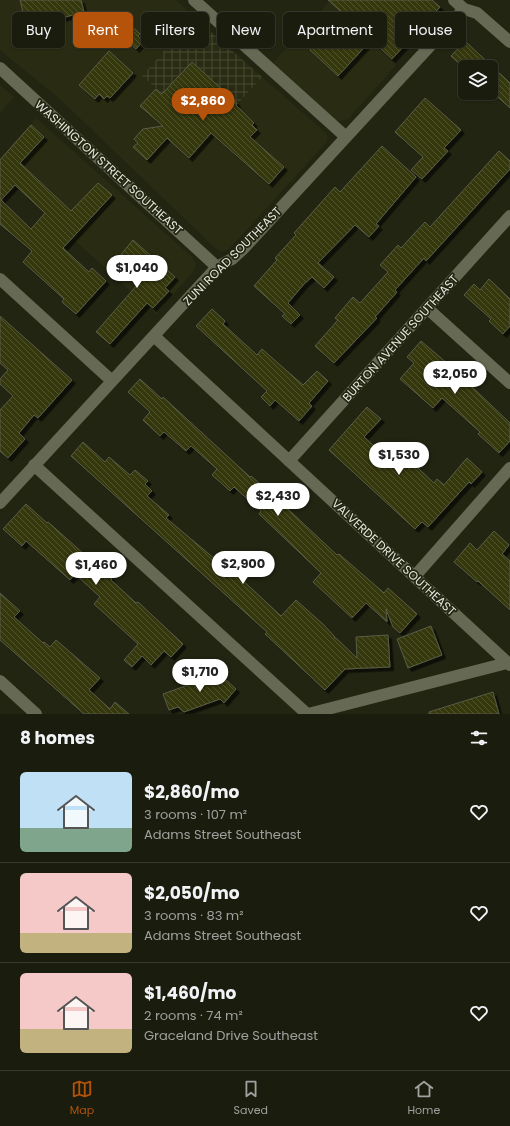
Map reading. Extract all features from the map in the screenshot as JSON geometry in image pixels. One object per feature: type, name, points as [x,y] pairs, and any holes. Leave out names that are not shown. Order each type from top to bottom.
[{"type":"street","points":[[194,0],[346,137]]},
{"type":"street","points":[[454,0],[464,9],[477,12],[510,42]]},
{"type":"street","name":"ZUNI ROAD SOUTHEAST","points":[[2,497],[34,465],[217,267],[232,259],[244,248],[464,9]]},
{"type":"street","name":"WASHINGTON STREET SOUTHEAST","points":[[0,68],[217,267]]},
{"type":"street","name":"BURTON AVENUE SOUTHEAST","points":[[289,461],[510,216]]},
{"type":"street","points":[[0,279],[112,381]]},
{"type":"street","points":[[427,308],[510,382]]},
{"type":"street","name":"VALVERDE DRIVE SOUTHEAST","points":[[154,336],[509,664]]},
{"type":"street","points":[[34,465],[307,714],[509,664]]},
{"type":"street","points":[[415,576],[510,468]]},
{"type":"street","points":[[0,682],[36,714]]},
{"type":"shaded area","points":[[0,0],[176,0],[189,12],[141,12],[141,48],[167,48],[142,76],[210,134],[262,77],[326,133],[328,138],[325,144],[228,250],[221,252],[61,100],[0,50]]},
{"type":"shaded area","points":[[329,2],[340,12],[320,12]]},
{"type":"shaded area","points":[[209,30],[217,37],[217,48],[229,48],[262,77],[210,134],[142,76],[167,48],[209,48]]},
{"type":"shaded area","points":[[287,48],[378,48],[396,65],[348,119],[341,121],[335,120],[273,63]]},
{"type":"shaded area","points":[[0,85],[14,97],[0,113]]},
{"type":"shaded area","points":[[36,118],[193,258],[196,264],[194,271],[156,314],[0,173],[0,158]]},
{"type":"building","points":[[20,0],[81,0],[84,12],[73,12],[73,15],[65,17],[65,12],[23,12]]},
{"type":"building","points":[[328,0],[432,0],[440,7],[435,12],[395,12],[395,48],[402,48],[392,59],[380,48],[387,48],[387,12],[341,12]]},
{"type":"building","points":[[133,28],[140,34],[138,36],[141,39],[141,43],[136,49],[133,46]]},
{"type":"building","points":[[466,42],[485,60],[458,60],[458,62],[451,56],[458,48],[466,48]]},
{"type":"building","points":[[312,48],[364,48],[338,76],[310,50]]},
{"type":"building","points":[[109,51],[133,73],[110,98],[107,96],[104,99],[99,94],[95,99],[79,85]]},
{"type":"building","points":[[192,62],[237,103],[236,105],[254,123],[252,125],[257,130],[250,137],[284,167],[269,184],[211,133],[189,158],[167,138],[147,160],[133,147],[138,143],[134,139],[143,129],[163,126],[140,106],[156,89],[162,94]]},
{"type":"building","points":[[498,72],[510,83],[510,108],[498,97]]},
{"type":"building","points":[[425,98],[461,130],[444,148],[448,151],[422,179],[411,170],[423,157],[395,132]]},
{"type":"building","points":[[31,125],[44,137],[20,163],[71,211],[98,183],[112,195],[63,248],[89,272],[92,268],[106,281],[76,314],[62,302],[64,299],[23,262],[32,251],[0,224],[0,160]],"holes":[[[15,185],[45,213],[31,229],[1,200]]]},
{"type":"building","points":[[382,146],[416,177],[376,224],[379,226],[369,237],[355,225],[318,263],[334,277],[324,288],[312,277],[304,284],[288,303],[300,315],[291,324],[282,316],[285,314],[254,286],[277,260],[275,258],[296,235],[294,233],[335,187],[340,192]]},
{"type":"building","points":[[499,151],[510,161],[510,169],[426,261],[424,258],[395,290],[397,292],[375,317],[377,318],[334,363],[315,346],[338,320],[335,318],[353,297],[360,303],[388,272],[380,265],[398,245],[401,248],[425,222],[430,227]]},
{"type":"building","points":[[133,240],[175,277],[165,288],[169,291],[153,308],[147,303],[110,344],[96,332],[138,284],[114,263]]},
{"type":"building","points":[[489,279],[510,299],[510,326],[503,334],[489,321],[491,319],[464,295],[474,284],[480,290]]},
{"type":"building","points":[[212,309],[225,321],[223,324],[257,355],[262,349],[303,385],[317,371],[328,381],[309,403],[312,406],[299,421],[275,400],[270,406],[261,397],[267,391],[196,326]]},
{"type":"building","points":[[0,316],[72,380],[38,418],[34,415],[19,433],[25,439],[8,458],[0,451],[0,410],[13,396],[0,384],[0,379],[8,370],[0,363]]},
{"type":"building","points":[[421,341],[448,364],[510,423],[510,441],[499,453],[478,434],[480,432],[442,398],[433,408],[400,379],[414,363],[407,357]]},
{"type":"building","points":[[140,379],[162,399],[163,397],[250,477],[251,476],[274,496],[337,555],[339,554],[384,593],[388,588],[417,614],[400,633],[393,627],[386,609],[387,622],[366,603],[352,618],[313,582],[321,573],[259,514],[261,511],[234,487],[230,491],[212,475],[217,469],[191,446],[186,451],[164,432],[160,436],[143,420],[150,412],[128,392]]},
{"type":"building","points":[[367,407],[381,419],[364,437],[398,468],[407,458],[434,483],[437,479],[444,485],[467,458],[482,472],[471,484],[469,482],[428,527],[422,522],[415,529],[329,450]]},
{"type":"building","points":[[83,442],[105,462],[109,457],[130,475],[135,470],[148,481],[145,484],[152,491],[147,496],[169,515],[166,518],[215,559],[222,552],[241,570],[237,575],[281,616],[296,600],[324,625],[335,637],[334,638],[336,638],[357,658],[356,637],[388,635],[390,667],[345,669],[325,690],[265,634],[267,632],[71,456]]},
{"type":"building","points":[[26,504],[112,579],[111,580],[136,603],[138,602],[183,644],[171,657],[164,651],[151,665],[142,656],[132,667],[124,660],[138,644],[94,604],[100,597],[75,574],[70,580],[26,541],[22,546],[3,529]]},
{"type":"building","points":[[494,531],[509,545],[502,554],[510,561],[510,610],[454,562],[470,543],[477,550]]},
{"type":"building","points":[[0,593],[20,611],[14,617],[43,643],[44,642],[50,647],[56,640],[100,678],[89,690],[110,709],[115,702],[129,714],[84,714],[0,640]]},
{"type":"building","points":[[431,626],[442,655],[408,668],[397,639]]},
{"type":"building","points":[[214,669],[236,689],[224,703],[220,699],[184,712],[178,707],[169,710],[163,694],[205,679]]},
{"type":"building","points":[[493,692],[499,714],[429,714],[429,712]]}]
